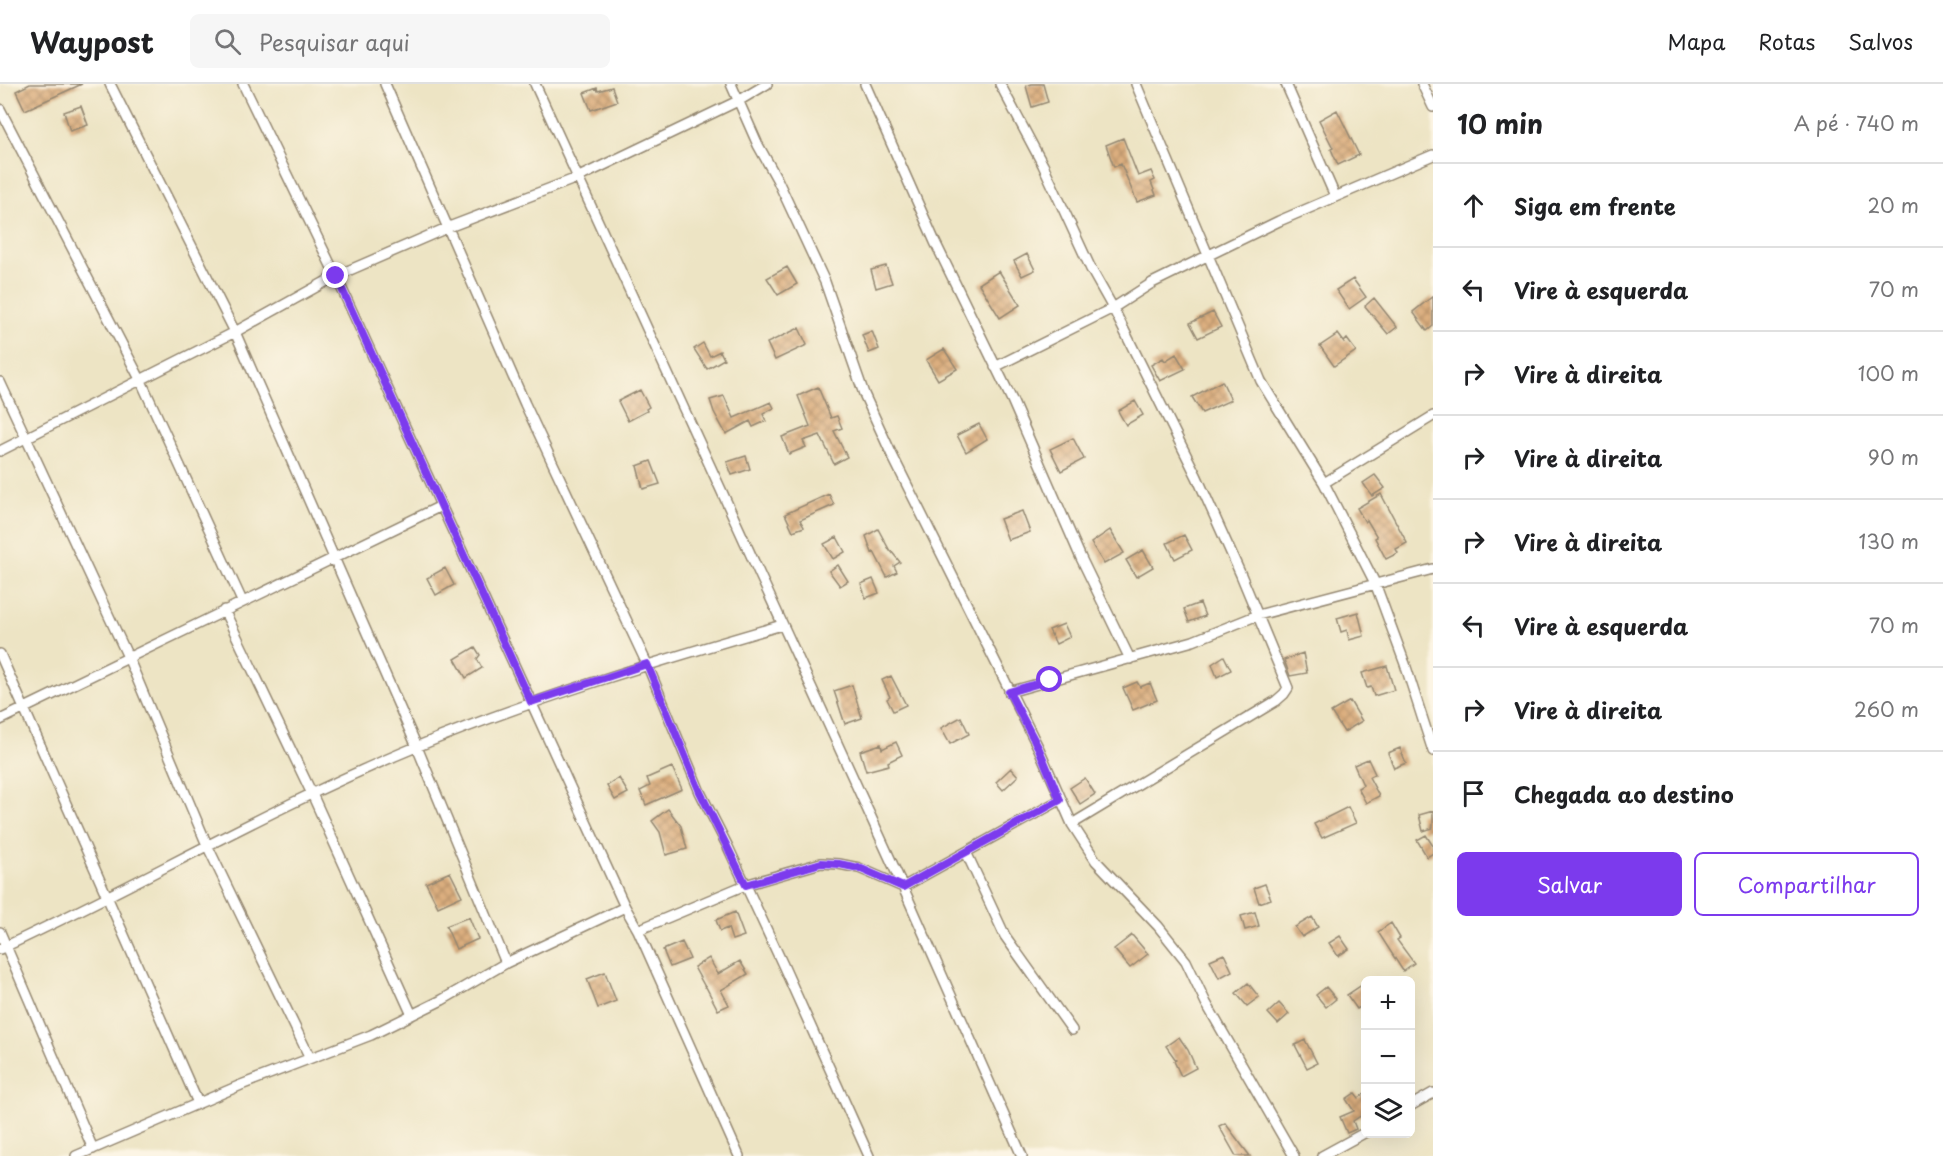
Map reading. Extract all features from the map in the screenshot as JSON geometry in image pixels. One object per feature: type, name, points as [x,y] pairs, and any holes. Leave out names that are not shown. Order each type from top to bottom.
[{"type":"street","points":[[110,84],[235,332],[336,558],[506,963]]},
{"type":"street","points":[[243,84],[336,276],[625,907],[638,930],[739,1156]]},
{"type":"street","points":[[385,84],[525,405],[647,664],[700,792],[746,885],[869,1156]]},
{"type":"street","points":[[535,84],[903,887],[1022,1156]]},
{"type":"street","points":[[731,84],[825,282],[864,394],[891,453],[1039,749],[1072,825],[1096,861],[1158,926],[1186,961],[1206,1002],[1294,1156]]},
{"type":"street","points":[[0,451],[141,381],[336,276],[449,228],[577,178],[740,100],[766,84]]},
{"type":"street","points":[[865,84],[935,242],[1130,659]]},
{"type":"street","points":[[1000,84],[1043,165],[1091,269],[1113,308],[1197,477],[1288,688],[1284,694],[1225,733],[1072,825]]},
{"type":"street","points":[[1136,84],[1261,381],[1324,483],[1375,584],[1405,664],[1433,751]]},
{"type":"street","points":[[1286,84],[1335,196]]},
{"type":"street","points":[[1422,84],[1433,107]]},
{"type":"street","points":[[0,109],[141,381],[242,601]]},
{"type":"street","points":[[995,367],[1113,308],[1152,283],[1209,255],[1335,196],[1433,155]]},
{"type":"street","points":[[0,382],[128,657],[207,845],[310,1058]]},
{"type":"street","points":[[1324,483],[1433,416]]},
{"type":"street","points":[[0,720],[441,506]]},
{"type":"street","points":[[1009,692],[1193,641],[1258,615],[1433,569]]},
{"type":"street","points":[[224,610],[312,794],[412,1015]]},
{"type":"street","points":[[3,948],[312,794],[417,747],[531,702],[647,664],[782,625]]},
{"type":"street","points":[[0,654],[198,1103]]},
{"type":"street","points":[[903,887],[1060,800]]},
{"type":"street","points":[[966,852],[1005,936],[1072,1030]]},
{"type":"street","points":[[638,930],[746,885],[821,863],[859,868],[903,887]]},
{"type":"street","points":[[76,1156],[198,1103],[371,1035],[506,963],[625,907]]},
{"type":"street","points":[[0,932],[3,948],[93,1149]]},
{"type":"street","points":[[1415,1103],[1433,1093]]},
{"type":"street","points":[[1322,1156],[1361,1134]]},
{"type":"building","points":[[30,84],[82,84],[25,110],[16,91]]},
{"type":"building","points":[[1043,84],[1048,102],[1032,107],[1026,86]]},
{"type":"building","points":[[612,87],[617,101],[591,110],[584,93],[597,88],[598,91]]},
{"type":"building","points":[[81,106],[88,125],[70,131],[64,112]]},
{"type":"building","points":[[1337,110],[1359,155],[1338,165],[1331,149],[1333,148],[1319,120]]},
{"type":"building","points":[[1123,138],[1138,176],[1151,171],[1155,180],[1151,182],[1156,195],[1137,202],[1121,164],[1114,167],[1106,145]]},
{"type":"building","points":[[1027,254],[1035,270],[1022,276],[1014,261]]},
{"type":"building","points":[[886,266],[892,283],[876,288],[871,270]]},
{"type":"building","points":[[787,267],[797,284],[778,295],[767,278]]},
{"type":"building","points":[[999,271],[1020,305],[1000,318],[979,284]]},
{"type":"building","points":[[1353,279],[1366,297],[1349,309],[1336,290]]},
{"type":"building","points":[[1433,296],[1433,326],[1427,331],[1413,312]]},
{"type":"building","points":[[1374,298],[1397,327],[1388,334],[1365,306]]},
{"type":"building","points":[[1213,312],[1221,327],[1198,338],[1190,323]]},
{"type":"building","points":[[799,328],[807,345],[775,360],[767,343]]},
{"type":"building","points":[[872,331],[879,349],[869,353],[862,335]]},
{"type":"building","points":[[1338,334],[1344,342],[1347,339],[1356,351],[1334,366],[1320,346]]},
{"type":"building","points":[[703,343],[710,356],[720,351],[724,359],[707,369],[694,349]]},
{"type":"building","points":[[944,349],[957,369],[938,380],[926,360]]},
{"type":"building","points":[[1176,354],[1185,369],[1160,381],[1151,365],[1163,358],[1165,361]]},
{"type":"building","points":[[1222,381],[1231,400],[1202,413],[1192,397]]},
{"type":"building","points":[[818,387],[831,418],[837,416],[842,428],[834,431],[847,457],[834,464],[820,435],[803,441],[806,447],[789,454],[782,437],[810,426],[798,396]]},
{"type":"building","points":[[640,390],[649,407],[647,411],[628,421],[618,401]]},
{"type":"building","points":[[724,396],[734,418],[771,402],[774,408],[763,414],[766,421],[753,427],[750,421],[726,434],[710,400]]},
{"type":"building","points":[[1135,401],[1143,415],[1126,425],[1118,411]]},
{"type":"building","points":[[979,424],[987,439],[966,452],[957,435]]},
{"type":"building","points":[[1073,438],[1084,459],[1061,471],[1050,449]]},
{"type":"building","points":[[746,456],[750,469],[732,475],[727,462]]},
{"type":"building","points":[[651,461],[660,484],[643,489],[637,466]]},
{"type":"building","points":[[1375,475],[1385,488],[1372,496],[1363,483]]},
{"type":"building","points":[[829,494],[834,505],[800,520],[804,527],[793,531],[785,514]]},
{"type":"building","points":[[1381,494],[1407,543],[1396,549],[1398,553],[1386,559],[1375,538],[1377,537],[1357,508]]},
{"type":"building","points":[[1022,511],[1030,532],[1008,540],[1000,519]]},
{"type":"building","points":[[878,529],[890,551],[900,562],[894,566],[897,572],[887,577],[874,552],[872,553],[866,536]]},
{"type":"building","points":[[1110,530],[1124,553],[1104,564],[1091,543]]},
{"type":"building","points":[[1184,535],[1192,550],[1175,559],[1167,543]]},
{"type":"building","points":[[837,537],[845,552],[833,559],[824,544]]},
{"type":"building","points":[[1143,550],[1153,567],[1136,577],[1126,560]]},
{"type":"building","points":[[838,565],[848,581],[840,586],[829,571]]},
{"type":"building","points":[[445,568],[454,585],[436,595],[427,578]]},
{"type":"building","points":[[873,579],[879,593],[866,598],[861,584]]},
{"type":"building","points":[[1200,603],[1205,616],[1189,622],[1184,609]]},
{"type":"building","points":[[1358,612],[1364,636],[1349,640],[1347,630],[1341,632],[1337,618]]},
{"type":"building","points":[[1064,624],[1070,637],[1056,644],[1049,630]]},
{"type":"building","points":[[475,647],[480,655],[477,659],[482,668],[466,678],[455,659]]},
{"type":"building","points":[[1303,653],[1307,673],[1290,676],[1284,660]]},
{"type":"building","points":[[1224,656],[1231,670],[1217,677],[1212,664]]},
{"type":"building","points":[[1387,666],[1394,690],[1374,696],[1371,687],[1367,688],[1362,673]]},
{"type":"building","points":[[891,676],[906,705],[893,711],[887,699],[890,697],[882,680]]},
{"type":"building","points":[[1137,682],[1140,687],[1150,683],[1157,700],[1133,710],[1123,688]]},
{"type":"building","points":[[852,685],[862,718],[845,724],[834,691]]},
{"type":"building","points":[[1350,701],[1362,721],[1344,732],[1331,712]]},
{"type":"building","points":[[961,717],[969,734],[950,744],[941,728]]},
{"type":"building","points":[[896,742],[902,755],[888,762],[889,765],[866,771],[860,751],[881,744],[882,749]]},
{"type":"building","points":[[1400,748],[1406,763],[1394,768],[1388,753]]},
{"type":"building","points":[[1368,759],[1375,774],[1369,777],[1379,796],[1366,803],[1358,788],[1363,785],[1354,765]]},
{"type":"building","points":[[672,767],[682,789],[646,805],[640,791],[650,786],[647,778]]},
{"type":"building","points":[[1011,768],[1018,776],[1003,790],[996,782]]},
{"type":"building","points":[[619,778],[628,793],[615,800],[607,786]]},
{"type":"building","points":[[1085,778],[1095,794],[1080,804],[1070,788]]},
{"type":"building","points":[[1348,807],[1356,823],[1322,838],[1314,824]]},
{"type":"building","points":[[668,809],[681,826],[687,849],[666,855],[660,832],[652,821]]},
{"type":"building","points":[[1433,811],[1433,828],[1423,831],[1419,815]]},
{"type":"building","points":[[1426,835],[1433,846],[1433,853],[1427,857],[1417,840]]},
{"type":"building","points":[[450,872],[462,896],[438,907],[426,883]]},
{"type":"building","points":[[1265,884],[1271,899],[1259,903],[1254,888]]},
{"type":"building","points":[[735,912],[744,936],[732,940],[728,928],[720,931],[716,920]]},
{"type":"building","points":[[1255,912],[1259,926],[1245,930],[1241,916]]},
{"type":"building","points":[[469,917],[478,939],[456,949],[446,926]]},
{"type":"building","points":[[1312,917],[1318,927],[1302,937],[1295,927]]},
{"type":"building","points":[[1391,923],[1400,938],[1397,940],[1414,963],[1403,971],[1378,932]]},
{"type":"building","points":[[1132,935],[1148,954],[1130,968],[1114,949]]},
{"type":"building","points":[[1340,936],[1349,949],[1338,956],[1329,943]]},
{"type":"building","points":[[682,942],[690,959],[670,967],[663,950]]},
{"type":"building","points":[[1224,954],[1232,971],[1219,978],[1210,960]]},
{"type":"building","points":[[709,958],[718,974],[740,961],[748,974],[721,990],[729,1005],[718,1010],[694,967]]},
{"type":"building","points":[[605,972],[616,1001],[598,1008],[587,979]]},
{"type":"building","points":[[1248,983],[1259,997],[1247,1006],[1236,993]]},
{"type":"building","points":[[1361,986],[1361,1006],[1357,1009],[1347,995]]},
{"type":"building","points":[[1326,987],[1336,999],[1326,1007],[1316,995]]},
{"type":"building","points":[[1279,1003],[1289,1014],[1278,1024],[1268,1013]]},
{"type":"building","points":[[1179,1037],[1196,1068],[1181,1076],[1174,1061],[1176,1060],[1166,1046]]},
{"type":"building","points":[[1305,1040],[1317,1063],[1307,1068],[1295,1045]]},
{"type":"building","points":[[1355,1093],[1359,1098],[1361,1096],[1361,1116],[1353,1121],[1356,1129],[1347,1133],[1340,1117],[1354,1111],[1346,1099]]},
{"type":"building","points":[[1225,1123],[1250,1156],[1236,1156],[1219,1126]]},
{"type":"route","points":[[336,276],[531,702],[647,664],[700,792],[746,885],[821,863],[859,868],[903,887],[1060,800],[1039,749],[1009,692],[1050,680]]}]
